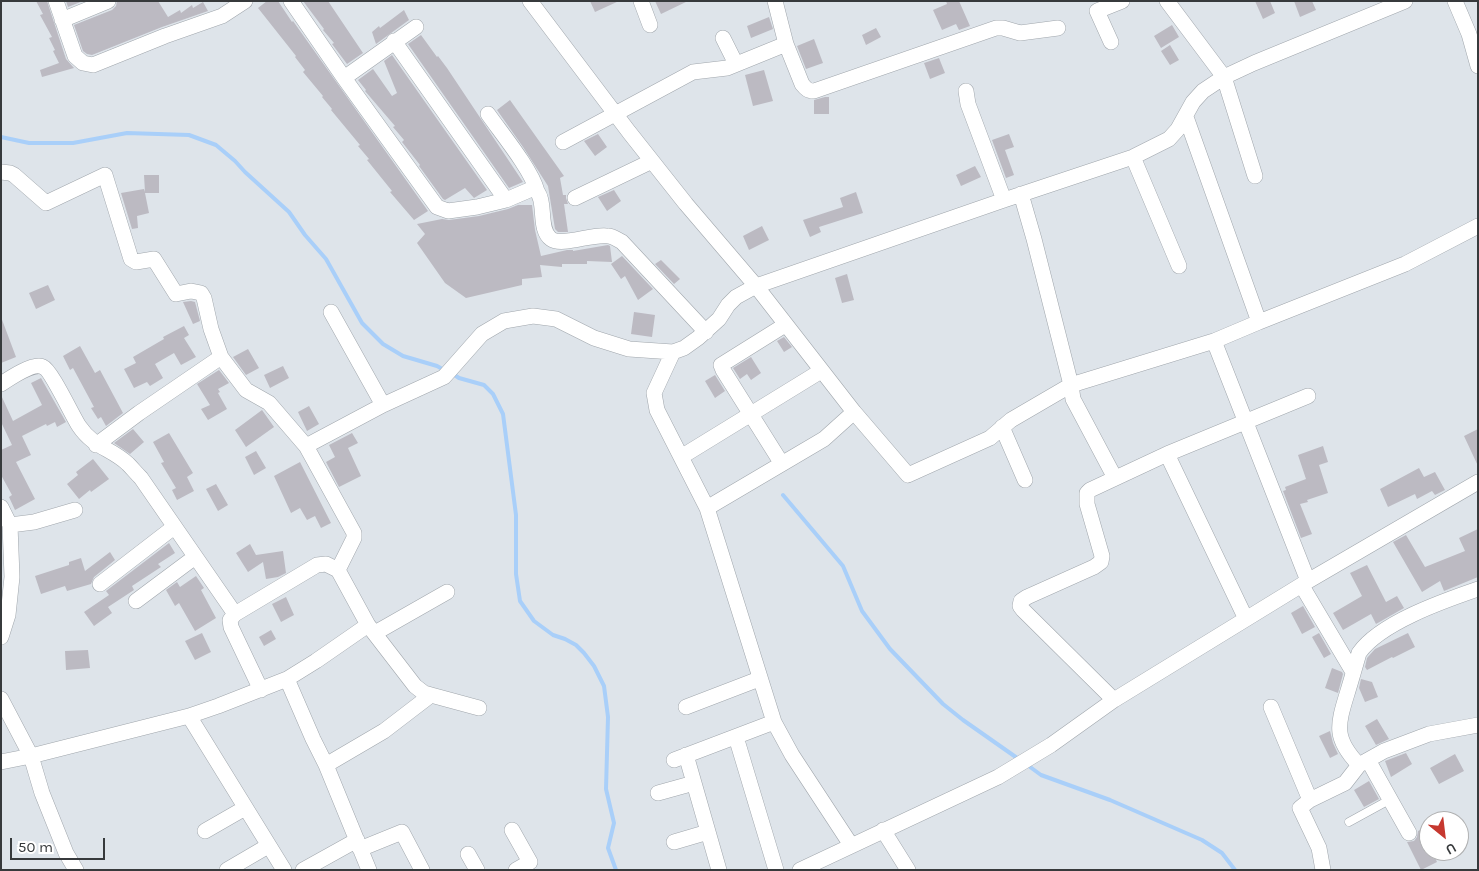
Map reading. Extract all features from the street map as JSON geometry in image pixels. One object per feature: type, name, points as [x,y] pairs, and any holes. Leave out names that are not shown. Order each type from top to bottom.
[{"type":"street","points":[[56,1],[75,56],[83,63],[93,65],[165,36],[222,16],[245,1]]},
{"type":"street","points":[[62,20],[108,1]]},
{"type":"street","points":[[291,1],[437,207],[448,211],[477,207],[506,200],[530,189],[534,188],[537,191]]},
{"type":"street","points":[[530,1],[652,161],[756,286],[821,372],[908,475],[990,438],[1011,420],[1071,385],[1214,341],[1405,264],[1478,226]]},
{"type":"street","points":[[642,1],[650,25]]},
{"type":"street","points":[[775,1],[786,44],[802,84],[806,89],[814,91],[996,28],[1003,28],[1018,33],[1058,28]]},
{"type":"street","points":[[1111,42],[1095,6],[1122,1]]},
{"type":"street","points":[[1167,1],[1224,77],[1256,176]]},
{"type":"street","points":[[306,446],[449,372],[482,334],[504,322],[533,316],[556,319],[594,338],[629,349],[673,352],[684,348],[706,332],[736,297],[756,286],[1133,157],[1169,138],[1186,117],[1193,102],[1204,91],[1224,77],[1405,1]]},
{"type":"street","points":[[1455,1],[1478,66]]},
{"type":"street","points":[[344,78],[416,27]]},
{"type":"street","points":[[723,38],[736,64]]},
{"type":"street","points":[[394,41],[506,200]]},
{"type":"street","points":[[563,142],[693,72],[727,68],[786,44]]},
{"type":"street","points":[[966,91],[968,104],[1004,200]]},
{"type":"street","points":[[488,114],[535,183],[546,232],[551,239],[560,242],[593,235],[610,236],[622,242],[706,332]]},
{"type":"street","points":[[1186,117],[1259,322]]},
{"type":"street","points":[[1133,157],[1179,266]]},
{"type":"street","points":[[575,198],[652,161]]},
{"type":"street","points":[[1,172],[14,174],[46,203],[104,175],[131,259],[136,262],[154,259],[176,294],[191,291],[201,293],[204,298],[211,330],[222,357],[246,390],[270,403],[306,446],[354,533],[354,538],[338,570]]},
{"type":"street","points":[[1021,194],[1034,239],[1073,399],[1115,478]]},
{"type":"street","points":[[331,312],[383,405]]},
{"type":"street","points":[[782,464],[721,365],[785,325]]},
{"type":"street","points":[[1214,341],[1246,420],[1305,584],[1353,672]]},
{"type":"street","points":[[673,352],[654,393],[657,410],[707,508],[774,722],[792,755],[851,845]]},
{"type":"street","points":[[96,445],[139,413],[222,357]]},
{"type":"street","points":[[1,384],[37,365],[44,367],[50,372],[69,411],[81,429],[96,445],[127,463],[141,478],[235,614]]},
{"type":"street","points":[[682,457],[821,372]]},
{"type":"street","points":[[1114,700],[1023,610],[1020,603],[1027,597],[1094,567],[1101,562],[1102,556],[1086,495],[1090,490],[1167,454],[1308,396]]},
{"type":"street","points":[[707,508],[824,439],[854,412]]},
{"type":"street","points":[[1002,427],[1025,480]]},
{"type":"street","points":[[1167,454],[1246,620]]},
{"type":"street","points":[[803,869],[998,777],[1040,751],[1114,700],[1478,482]]},
{"type":"street","points":[[1,507],[10,525],[12,577],[8,615],[1,638]]},
{"type":"street","points":[[10,525],[34,522],[75,510]]},
{"type":"street","points":[[100,584],[174,527]]},
{"type":"street","points":[[136,601],[195,557]]},
{"type":"street","points":[[261,690],[231,627],[230,620],[235,614],[317,565],[326,564],[338,570],[371,629],[416,686],[424,693],[479,708]]},
{"type":"street","points":[[1409,834],[1390,800],[1364,763],[1352,758],[1343,743],[1339,722],[1353,672],[1359,653],[1364,645],[1374,637],[1434,604],[1478,589]]},
{"type":"street","points":[[1,762],[189,716],[261,690],[287,679],[371,629],[447,592]]},
{"type":"street","points":[[287,679],[326,765],[369,870]]},
{"type":"street","points":[[686,707],[759,679]]},
{"type":"street","points":[[326,765],[384,731],[431,695]]},
{"type":"street","points":[[1,698],[31,756],[42,793],[66,853],[76,870]]},
{"type":"street","points":[[1271,707],[1310,800]]},
{"type":"street","points":[[189,716],[284,870]]},
{"type":"street","points":[[719,870],[694,783],[680,757],[774,722]]},
{"type":"street","points":[[1323,870],[1319,848],[1300,808],[1310,800],[1345,783],[1364,763],[1402,744],[1429,734],[1478,725]]},
{"type":"street","points":[[736,737],[776,870]]},
{"type":"street","points":[[658,793],[694,783]]},
{"type":"street","points":[[206,831],[245,808]]},
{"type":"street","points":[[512,830],[530,862],[516,870]]},
{"type":"street","points":[[883,830],[908,870]]},
{"type":"street","points":[[303,870],[358,845],[402,832],[422,870]]},
{"type":"street","points":[[674,842],[708,832]]},
{"type":"street","points":[[228,870],[268,846]]},
{"type":"street","points":[[468,854],[476,870]]},
{"type":"lane","points":[[1349,822],[1390,800]]},
{"type":"building","points":[[36,1],[47,1],[66,59],[74,68],[42,77],[40,70],[59,63],[49,38],[52,37],[40,15],[43,14]]},
{"type":"building","points":[[66,1],[83,1],[68,7]]},
{"type":"building","points":[[117,1],[158,1],[168,17],[180,10],[181,13],[192,5],[193,8],[203,2],[208,11],[92,55],[87,54],[83,51],[74,25],[112,10],[116,6]]},
{"type":"building","points":[[267,1],[278,1],[428,211],[414,220],[390,192],[392,191],[358,146],[360,145],[331,110],[323,96],[303,72],[305,70],[296,56],[258,8]]},
{"type":"building","points":[[303,1],[328,1],[363,53],[347,64]]},
{"type":"building","points":[[590,1],[619,1],[595,12]]},
{"type":"building","points":[[655,1],[688,1],[661,14]]},
{"type":"building","points":[[946,1],[959,1],[970,26],[959,30],[956,24],[942,30],[933,10],[947,4]]},
{"type":"building","points":[[1255,1],[1270,1],[1275,13],[1263,19]]},
{"type":"building","points":[[1294,1],[1312,1],[1316,10],[1300,17]]},
{"type":"building","points":[[404,10],[409,20],[376,44],[372,32]]},
{"type":"building","points":[[769,17],[773,29],[751,38],[747,26]]},
{"type":"building","points":[[1172,25],[1179,37],[1161,48],[1154,36]]},
{"type":"building","points":[[876,28],[881,37],[866,45],[862,35]]},
{"type":"building","points":[[421,35],[447,68],[523,182],[509,188],[408,44]]},
{"type":"building","points":[[814,39],[823,63],[806,69],[797,46]]},
{"type":"building","points":[[1170,45],[1179,60],[1170,65],[1161,51]]},
{"type":"building","points":[[392,55],[487,190],[474,198],[465,188],[445,200],[443,199],[402,142],[404,140],[393,127],[395,126],[365,91],[358,80],[373,69],[392,96],[397,93],[384,61]]},
{"type":"building","points":[[939,58],[945,73],[930,79],[924,63]]},
{"type":"building","points":[[764,70],[773,101],[753,106],[745,75]]},
{"type":"building","points":[[829,97],[829,114],[814,114],[814,100]]},
{"type":"building","points":[[510,100],[564,176],[560,178],[563,195],[566,195],[568,204],[564,204],[568,232],[558,232],[555,229],[548,186],[497,110]]},
{"type":"building","points":[[598,134],[607,147],[595,156],[584,141]]},
{"type":"building","points":[[1009,134],[1014,147],[1005,150],[1014,175],[1006,178],[992,140]]},
{"type":"building","points":[[975,166],[981,177],[961,186],[956,175]]},
{"type":"building","points":[[144,175],[159,175],[159,193],[145,193],[149,213],[137,216],[138,228],[132,229],[121,193],[144,189],[145,192]]},
{"type":"building","points":[[614,190],[621,201],[607,211],[598,197]]},
{"type":"building","points":[[856,192],[863,213],[819,227],[821,232],[810,237],[803,220],[843,207],[840,198]]},
{"type":"building","points":[[518,205],[532,205],[541,256],[567,250],[573,251],[608,245],[610,246],[612,262],[587,261],[587,264],[562,264],[562,267],[540,265],[542,277],[522,279],[522,285],[466,298],[445,283],[417,243],[425,234],[417,224],[442,219],[449,220],[479,216]]},
{"type":"building","points":[[762,226],[769,240],[749,250],[743,236]]},
{"type":"building","points":[[622,256],[653,289],[638,300],[625,276],[621,279],[611,264]]},
{"type":"building","points":[[661,260],[680,279],[674,284],[655,264]]},
{"type":"building","points":[[847,274],[854,300],[842,303],[835,278]]},
{"type":"building","points":[[48,285],[55,300],[36,309],[29,293]]},
{"type":"building","points":[[183,302],[195,302],[200,321],[193,324]]},
{"type":"building","points":[[634,312],[655,315],[652,337],[631,334]]},
{"type":"building","points":[[1,317],[16,357],[1,363]]},
{"type":"building","points":[[184,326],[189,335],[184,338],[196,357],[181,365],[174,353],[155,364],[163,378],[150,386],[147,382],[134,388],[124,369],[136,363],[133,357],[164,339],[163,337]]},
{"type":"building","points":[[784,337],[792,347],[784,352],[777,341]]},
{"type":"building","points":[[80,346],[95,373],[100,370],[123,413],[106,426],[101,417],[98,419],[91,408],[94,407],[73,368],[70,370],[63,356]]},
{"type":"building","points":[[248,349],[259,368],[246,375],[233,357]]},
{"type":"building","points":[[751,357],[761,373],[751,380],[747,374],[740,379],[733,368]]},
{"type":"building","points":[[283,366],[289,378],[270,388],[264,375]]},
{"type":"building","points":[[219,370],[229,383],[218,389],[220,392],[218,393],[227,409],[208,420],[201,409],[210,405],[197,384]]},
{"type":"building","points":[[715,375],[725,391],[715,398],[705,381]]},
{"type":"building","points":[[41,378],[66,422],[57,427],[55,422],[47,426],[46,424],[22,436],[31,455],[16,462],[35,499],[15,510],[9,497],[12,495],[1,475],[1,450],[12,445],[1,422],[1,395],[13,421],[42,405],[31,383]]},
{"type":"building","points":[[309,406],[319,424],[307,431],[298,412]]},
{"type":"building","points":[[262,410],[274,427],[246,447],[235,430]]},
{"type":"building","points":[[133,429],[144,442],[130,454],[114,443]]},
{"type":"building","points":[[1478,429],[1478,466],[1464,436]]},
{"type":"building","points":[[169,433],[193,473],[187,477],[194,491],[177,500],[172,490],[176,488],[161,463],[164,462],[153,442]]},
{"type":"building","points":[[352,433],[358,443],[348,448],[361,476],[339,487],[326,462],[335,457],[329,445]]},
{"type":"building","points":[[1323,446],[1328,462],[1319,465],[1328,493],[1300,504],[1312,534],[1301,538],[1283,491],[1286,490],[1285,487],[1306,479],[1298,455]]},
{"type":"building","points":[[256,451],[266,468],[254,475],[245,457]]},
{"type":"building","points":[[93,459],[109,479],[79,499],[67,484],[78,475],[76,472]]},
{"type":"building","points":[[300,462],[331,523],[321,528],[315,516],[307,520],[300,508],[291,513],[274,476]]},
{"type":"building","points":[[1419,468],[1424,477],[1435,472],[1445,490],[1435,495],[1432,491],[1417,499],[1415,494],[1388,507],[1380,489]]},
{"type":"building","points":[[216,484],[228,505],[218,511],[206,489]]},
{"type":"building","points":[[1478,529],[1478,577],[1444,591],[1440,581],[1422,592],[1393,542],[1406,535],[1425,567],[1465,551],[1459,538]]},
{"type":"building","points":[[169,543],[175,553],[158,564],[161,567],[132,586],[134,590],[108,607],[112,613],[94,626],[84,612],[109,595],[106,591]]},
{"type":"building","points":[[250,544],[256,555],[283,551],[286,573],[278,577],[266,579],[263,562],[248,572],[236,553]]},
{"type":"building","points":[[110,552],[115,560],[94,577],[91,584],[67,591],[65,586],[41,594],[35,576],[69,565],[69,562],[81,558],[85,571]]},
{"type":"building","points":[[1367,565],[1386,602],[1397,596],[1404,608],[1376,624],[1371,614],[1343,630],[1333,613],[1362,596],[1350,573]]},
{"type":"building","points":[[196,576],[204,588],[201,590],[216,618],[195,631],[179,603],[175,606],[166,590],[177,582],[180,587]]},
{"type":"building","points":[[286,597],[294,615],[281,622],[272,604]]},
{"type":"building","points":[[1303,606],[1315,627],[1302,634],[1291,613]]},
{"type":"building","points":[[271,630],[276,639],[264,646],[259,637]]},
{"type":"building","points":[[202,633],[211,652],[195,660],[185,641]]},
{"type":"building","points":[[1319,633],[1331,654],[1324,658],[1312,637]]},
{"type":"building","points":[[1408,633],[1415,647],[1367,670],[1365,667],[1367,658],[1375,649]]},
{"type":"building","points":[[88,650],[90,668],[66,670],[65,651]]},
{"type":"building","points":[[1332,668],[1343,674],[1338,693],[1325,688]]},
{"type":"building","points":[[1361,679],[1372,682],[1378,697],[1365,702],[1359,688]]},
{"type":"building","points":[[1377,719],[1389,739],[1376,745],[1365,726]]},
{"type":"building","points":[[1330,731],[1338,754],[1330,758],[1319,736]]},
{"type":"building","points":[[1406,753],[1412,764],[1391,777],[1385,761]]},
{"type":"building","points":[[1455,754],[1464,771],[1439,784],[1430,768]]},
{"type":"building","points":[[1369,781],[1379,799],[1364,807],[1354,790]]},
{"type":"building","points":[[1418,831],[1419,861],[1437,862],[1421,870],[1407,842],[1414,841]]},
{"type":"waterway","points":[[1,137],[29,143],[73,143],[127,133],[189,135],[216,145],[289,212],[305,235],[326,259],[362,323],[383,344],[403,356],[437,366],[444,370]]},
{"type":"waterway","points":[[453,374],[459,378],[484,385],[493,394],[503,414],[516,515],[516,574],[520,601],[534,621],[553,635],[576,645],[584,653],[594,666],[604,686],[608,717],[606,789],[614,823],[608,848],[616,870]]},
{"type":"waterway","points":[[783,495],[843,566],[862,611],[890,649],[943,704],[1020,760]]},
{"type":"waterway","points":[[1026,764],[1041,775],[1110,800],[1202,840],[1222,853],[1235,870]]}]
